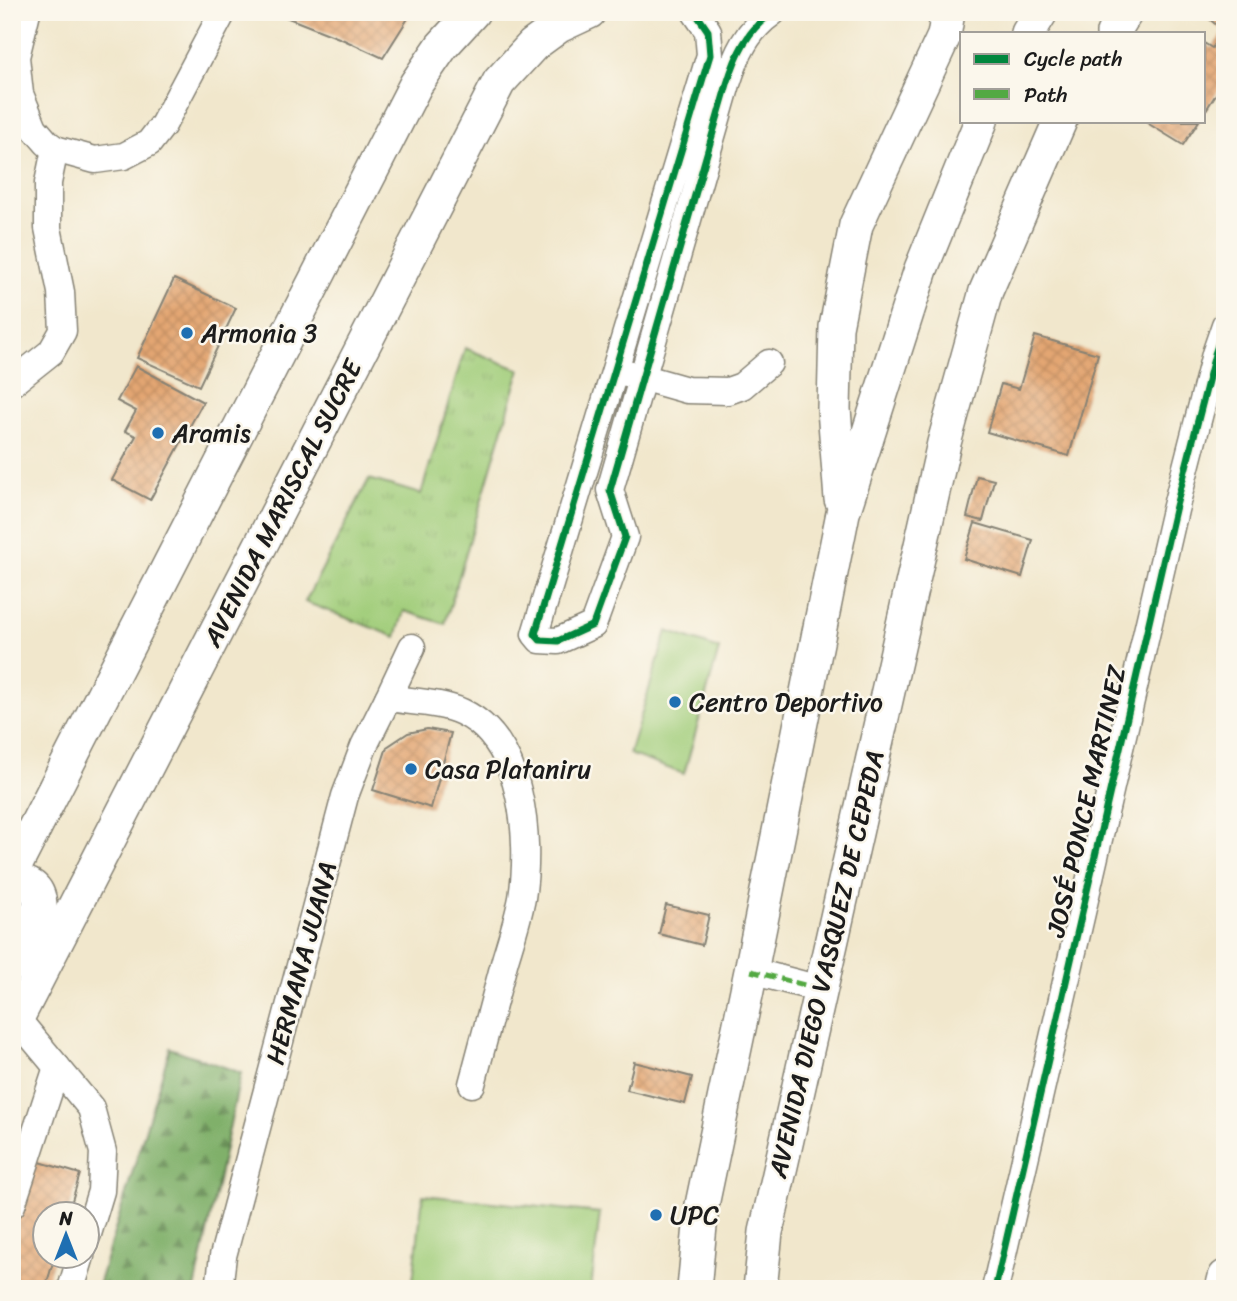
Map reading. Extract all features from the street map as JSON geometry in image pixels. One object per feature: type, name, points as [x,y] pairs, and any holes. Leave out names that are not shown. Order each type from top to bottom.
[{"type":"main road","points":[[12,872],[416,84],[442,46],[473,12]]},
{"type":"main road","name":"AVENIDA MARISCAL SUCRE","points":[[15,1023],[499,82],[533,45],[559,26],[589,12]]},
{"type":"main road","points":[[843,513],[834,409],[836,327],[856,225],[944,36],[948,12]]},
{"type":"main road","points":[[1029,32],[1041,12]]},
{"type":"main road","points":[[1114,32],[1126,12]]},
{"type":"main road","points":[[694,1289],[702,1205],[843,513],[921,269],[981,122]]},
{"type":"main road","name":"AVENIDA DIEGO VASQUEZ DE CEPEDA","points":[[760,1289],[765,1232],[947,430],[986,291],[1060,122]]},
{"type":"main road","points":[[12,882],[23,881],[37,889],[40,905],[12,964]]},
{"type":"main road","points":[[1222,1289],[1225,1277]]},
{"type":"street","points":[[27,12],[16,57],[20,94],[34,128],[55,149],[95,160],[124,156],[149,142],[163,125],[223,12]]},
{"type":"street","points":[[695,12],[709,30],[710,55],[535,634],[540,640],[558,641],[593,625],[625,537],[610,490],[734,63],[753,29],[773,12]]},
{"type":"street","points":[[687,130],[712,139]]},
{"type":"street","points":[[12,383],[51,352],[63,331],[61,292],[48,228],[48,183],[55,149]]},
{"type":"street","points":[[648,260],[673,271]]},
{"type":"street","name":"JOSÉ PONCE MARTINEZ","points":[[995,1289],[1175,510],[1225,325]]},
{"type":"street","points":[[615,370],[687,390],[728,391],[743,386],[769,363]]},
{"type":"street","points":[[581,481],[610,490]]},
{"type":"street","name":"HERMANA JUANA","points":[[219,1289],[223,1256],[345,796],[363,746],[412,647]]},
{"type":"street","points":[[388,698],[462,712],[485,727],[506,755],[517,788],[523,822],[522,899],[472,1084]]},
{"type":"street","points":[[751,971],[820,989]]},
{"type":"street","points":[[15,1023],[91,1108],[103,1152],[98,1200]]},
{"type":"street","points":[[12,1205],[57,1067]]},
{"type":"street","points":[[71,1289],[77,1270]]},
{"type":"green space","points":[[465,348],[520,370],[445,624],[404,611],[396,637],[305,602],[369,479],[421,494]]},
{"type":"green space","name":"Centro Deportivo","points":[[667,631],[719,649],[684,774],[629,754]]},
{"type":"green space","points":[[170,1048],[241,1073],[195,1289],[97,1289]]},
{"type":"green space","points":[[423,1195],[600,1213],[591,1289],[412,1289]]},
{"type":"building","points":[[273,12],[412,12],[383,58]]},
{"type":"building","points":[[1201,12],[1225,12],[1225,32]]},
{"type":"building","points":[[1221,35],[1225,38],[1225,80],[1206,110],[1206,44],[1212,48]]},
{"type":"building","points":[[1146,122],[1198,122],[1183,145]]},
{"type":"building","name":"Armonia 3","points":[[174,279],[236,308],[199,386],[137,358]]},
{"type":"building","points":[[1035,336],[1098,354],[1069,456],[987,432],[1001,384],[1019,389]]},
{"type":"building","name":"Aramis","points":[[136,366],[203,402],[150,500],[112,480],[136,436],[125,431],[136,411],[117,401]]},
{"type":"building","points":[[977,476],[994,480],[983,521],[967,517]]},
{"type":"building","points":[[975,523],[1033,540],[1022,577],[964,559]]},
{"type":"building","name":"Casa Plataniru","points":[[427,729],[451,733],[431,808],[373,790],[387,747],[408,733]]},
{"type":"building","points":[[666,905],[709,915],[702,945],[659,934]]},
{"type":"building","points":[[634,1062],[692,1077],[685,1104],[627,1090]]},
{"type":"building","points":[[33,1160],[80,1174],[72,1200],[32,1200],[32,1270],[51,1270],[45,1289],[12,1289],[12,1228]]},
{"type":"marked path","points":[[751,971],[820,989]]},
{"type":"cycle path","points":[[695,12],[708,31],[710,55],[535,634],[540,640],[558,641],[593,625],[625,537],[610,490],[727,84],[734,63],[749,35],[773,12]]},
{"type":"cycle path","points":[[995,1289],[1175,510],[1225,325]]},
{"type":"place","name":"Armonia 3","points":[[187,333]]},
{"type":"place","name":"Aramis","points":[[158,433]]},
{"type":"place","name":"Centro Deportivo","points":[[675,702]]},
{"type":"place","name":"Casa Plataniru","points":[[411,769]]},
{"type":"place","name":"UPC","points":[[656,1215]]}]
